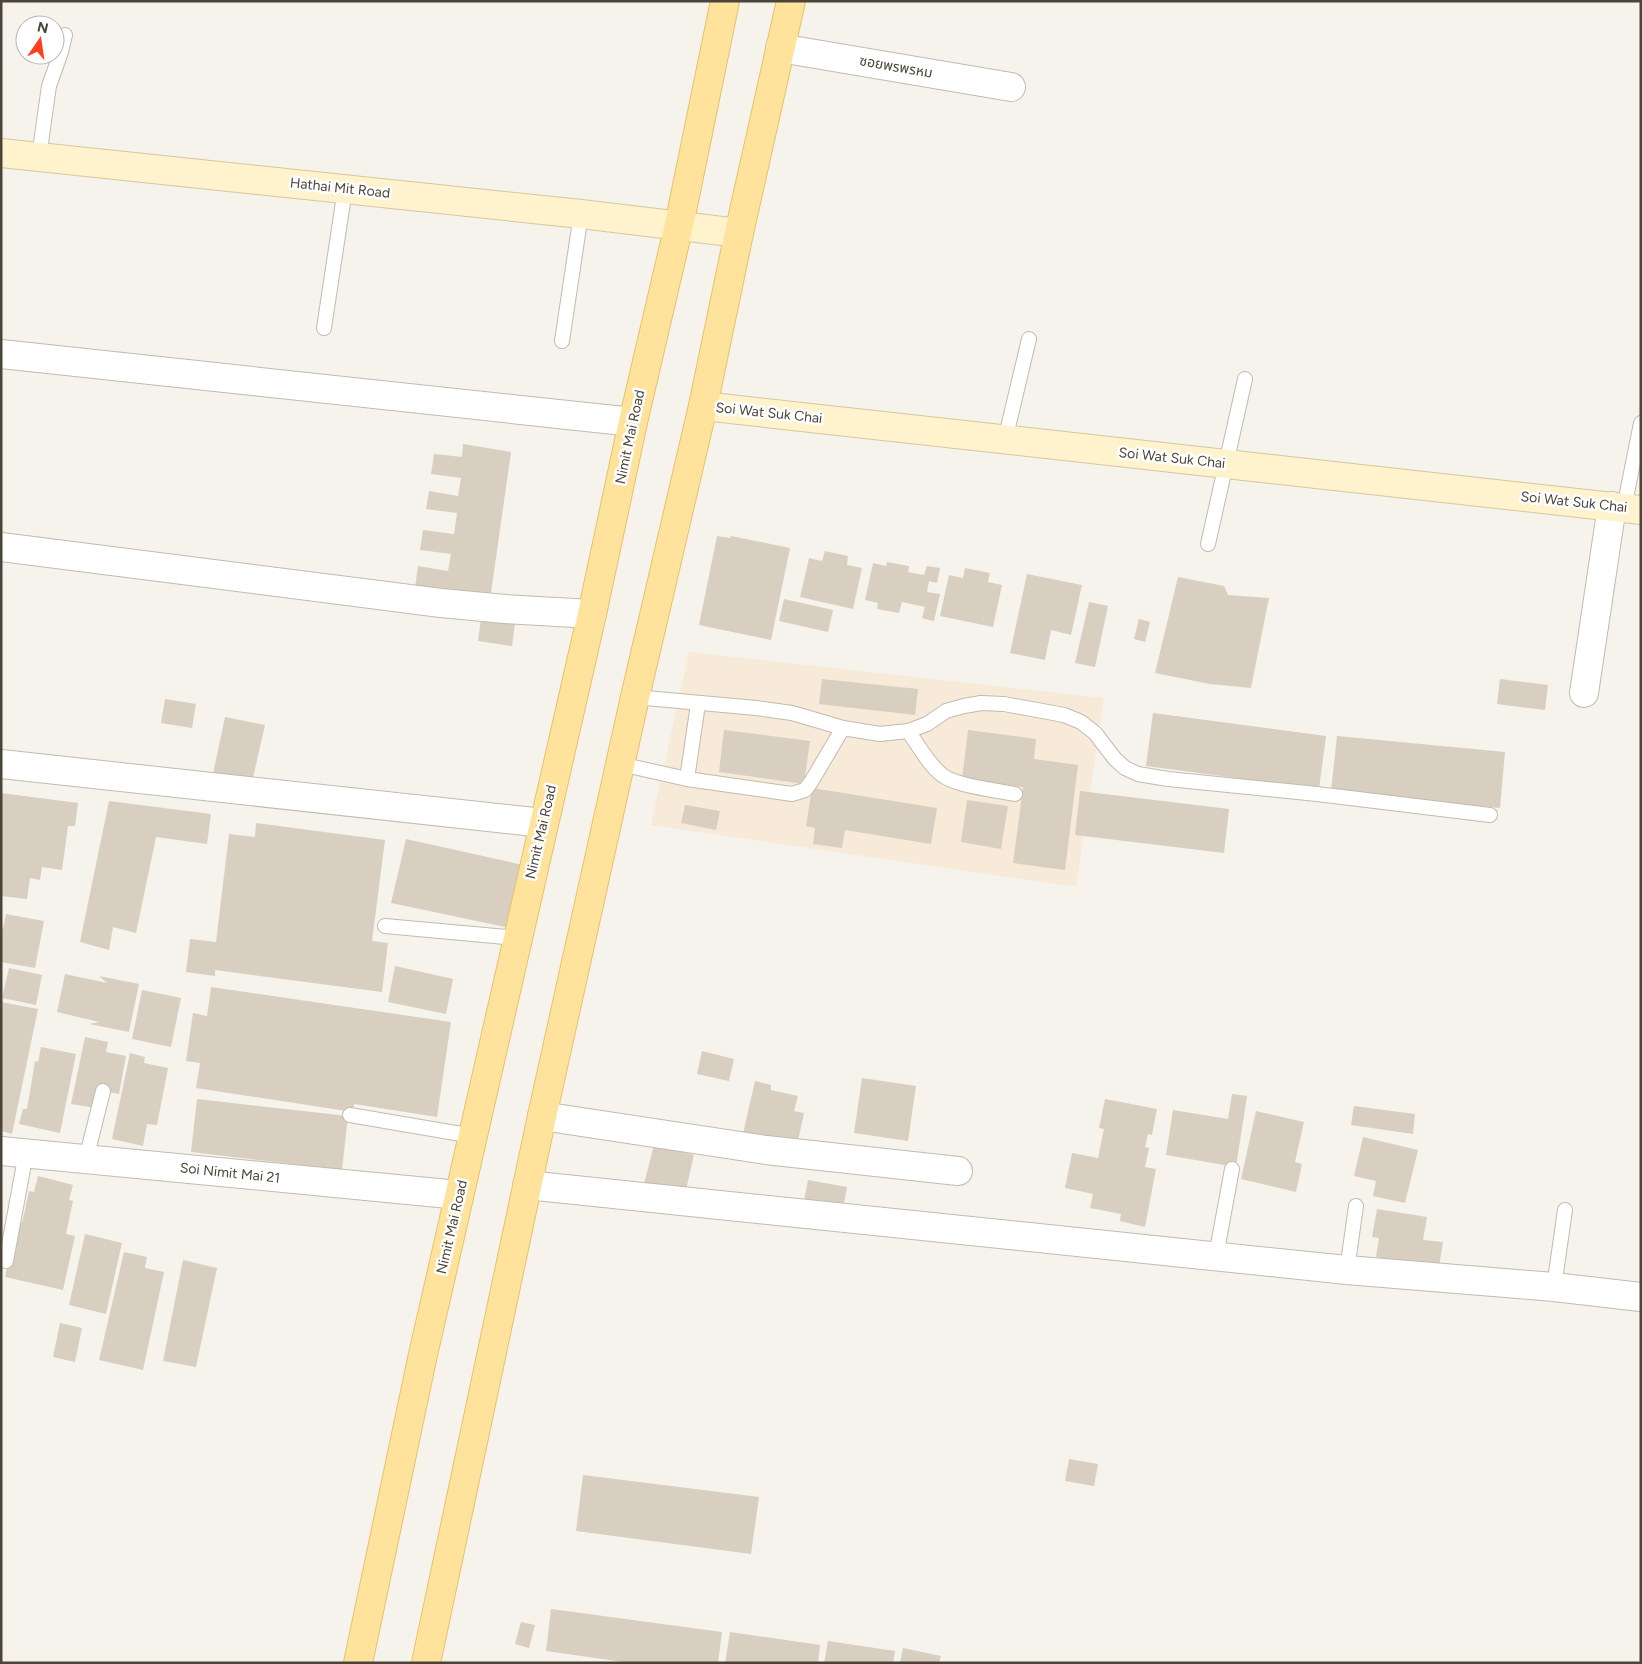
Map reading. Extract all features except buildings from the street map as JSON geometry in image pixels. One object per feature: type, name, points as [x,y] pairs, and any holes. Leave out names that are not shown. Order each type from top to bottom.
[{"type":"main road","name":"Nimit Mai Road","points":[[358,1663],[422,1359],[679,225],[725,1]]},
{"type":"main road","points":[[426,1663],[542,1116],[791,1]]},
{"type":"street","name":"ซอยพรพรหม","points":[[780,48],[1011,87]]},
{"type":"street","name":"Hathai Mit Road","points":[[1,153],[581,214],[739,233]]},
{"type":"street","points":[[1,354],[633,422]]},
{"type":"street","name":"Soi Wat Suk Chai","points":[[702,406],[1625,508]]},
{"type":"street","points":[[1584,693],[1625,508]]},
{"type":"street","points":[[1,547],[442,603],[592,614]]},
{"type":"street","points":[[1,764],[543,824]]},
{"type":"street","points":[[542,1116],[766,1150],[958,1171]]},
{"type":"street","name":"Soi Nimit Mai 21","points":[[14,1152],[459,1195]]},
{"type":"street","points":[[527,1186],[1347,1270],[1554,1287],[1641,1297]]},
{"type":"lane","points":[[39,157],[49,86],[56,65]]},
{"type":"lane","points":[[324,328],[344,189]]},
{"type":"lane","points":[[562,341],[581,214]]},
{"type":"lane","points":[[1005,440],[1029,339]]},
{"type":"lane","points":[[1208,544],[1245,379]]},
{"type":"lane","points":[[1625,508],[1641,423]]},
{"type":"lane","points":[[635,697],[698,704],[724,704],[792,714],[842,728],[880,734],[908,731],[927,724],[946,711],[964,706],[981,703],[1004,704],[1064,715],[1081,722],[1095,733],[1115,759],[1125,768],[1138,774],[1490,815]]},
{"type":"lane","points":[[687,779],[698,704]]},
{"type":"lane","points":[[620,764],[687,779],[792,794],[805,790],[817,773],[842,728]]},
{"type":"lane","points":[[908,731],[932,765],[944,776],[956,782],[1015,794]]},
{"type":"lane","points":[[385,926],[517,938]]},
{"type":"lane","points":[[86,1159],[103,1091]]},
{"type":"lane","points":[[350,1115],[472,1136]]},
{"type":"lane","points":[[6,1261],[14,1152]]},
{"type":"lane","points":[[1216,1256],[1232,1169]]},
{"type":"lane","points":[[1347,1270],[1356,1206]]},
{"type":"lane","points":[[1554,1287],[1565,1210]]},
{"type":"shaded area","points":[[689,652],[1104,698],[1076,887],[651,825]]}]
